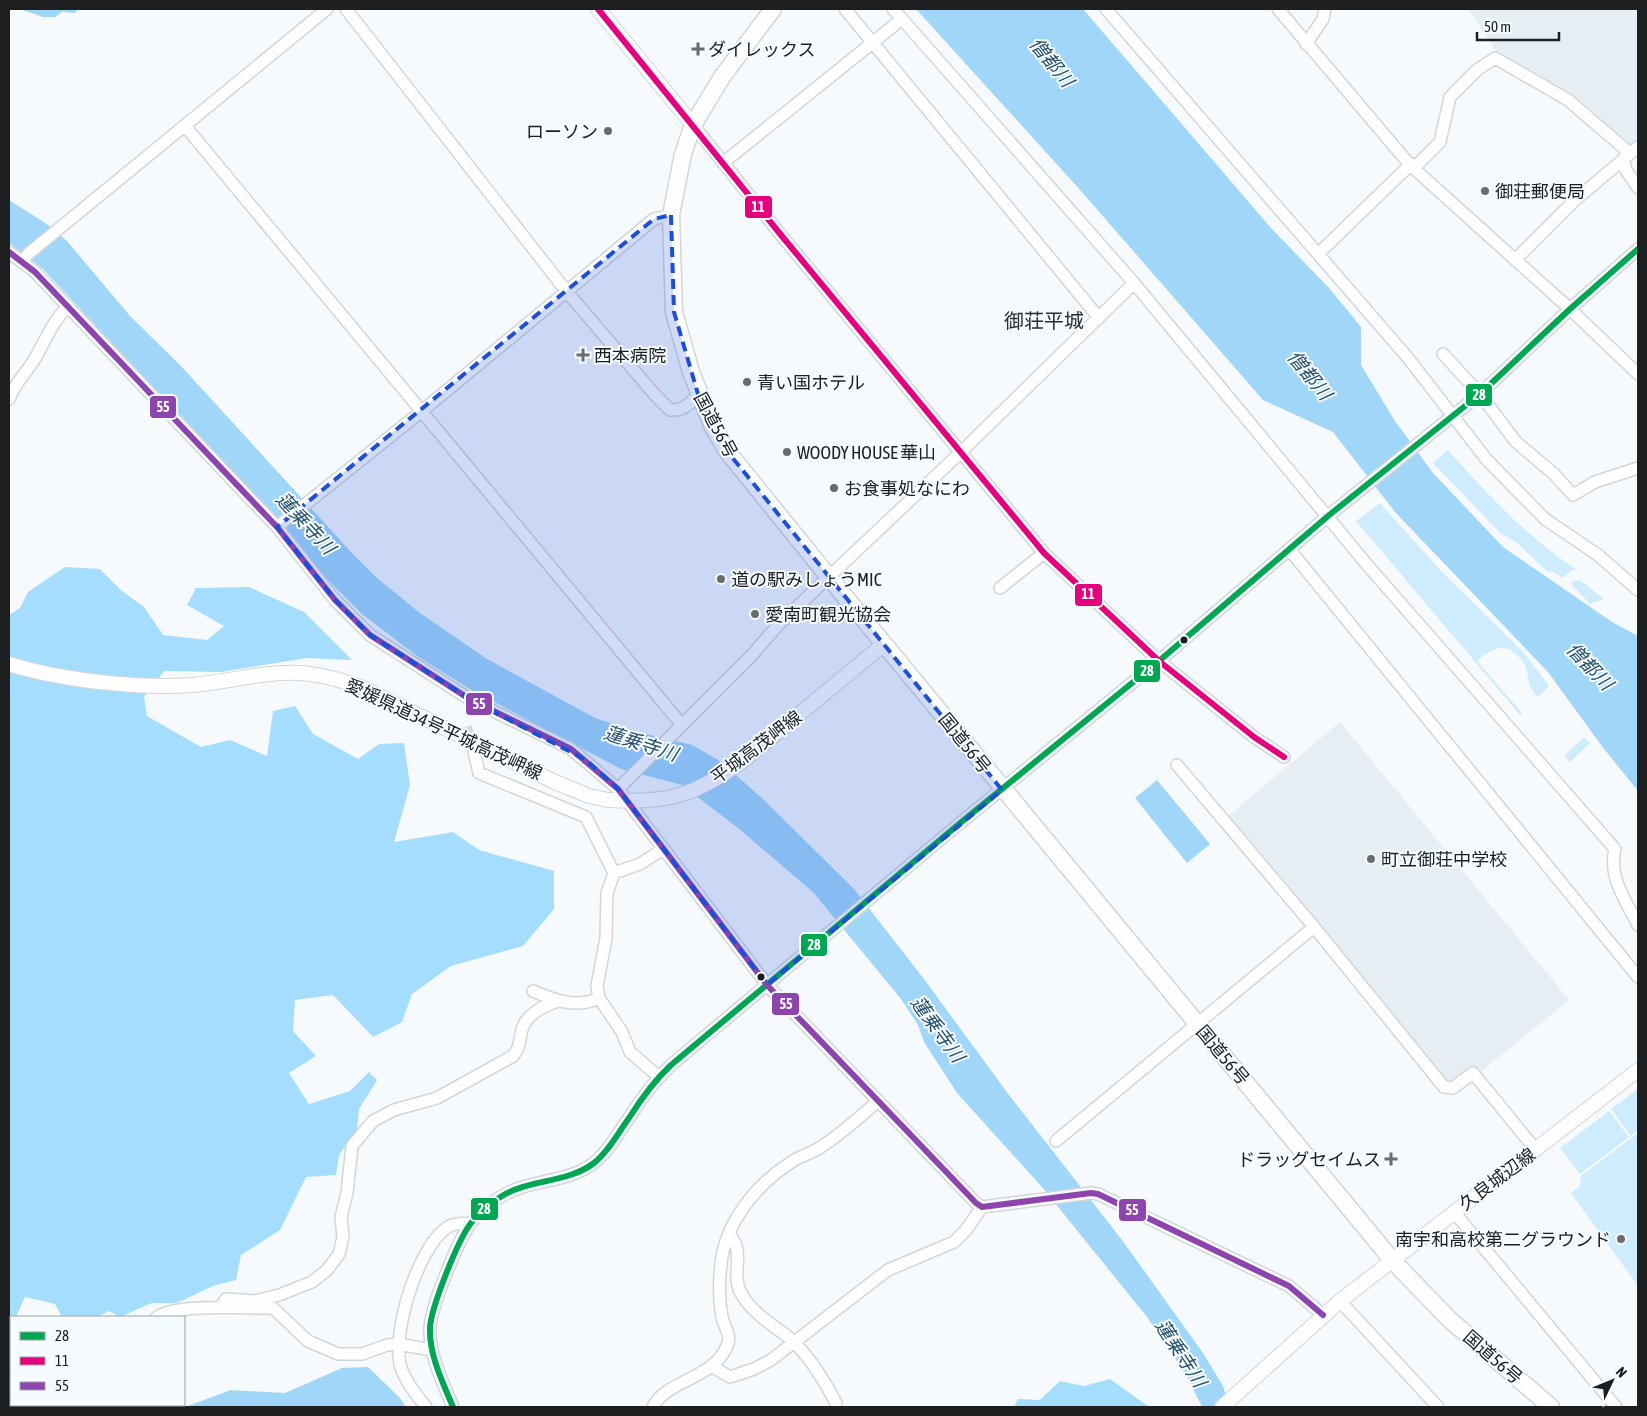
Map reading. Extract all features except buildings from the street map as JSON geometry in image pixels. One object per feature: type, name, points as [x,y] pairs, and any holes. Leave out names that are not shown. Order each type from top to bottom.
[{"type":"highway","name":"国道56号","points":[[773,9],[722,77],[693,125],[683,154],[671,215],[674,312],[698,394],[727,451],[1002,790],[1392,1260],[1450,1320],[1551,1407]]},
{"type":"main road","points":[[598,9],[693,125]]},
{"type":"main road","name":"平城高茂岬線","points":[[608,800],[642,802],[670,799],[696,790],[720,777],[744,760],[884,644]]},
{"type":"main road","name":"愛媛県道34号平城高茂岬線","points":[[9,664],[40,673],[141,684],[192,685],[299,673],[330,677],[359,686],[555,782],[589,796],[608,800]]},
{"type":"main road","name":"久良城辺線","points":[[1222,1407],[1340,1301],[1638,1070]]},
{"type":"street","points":[[25,257],[327,9]]},
{"type":"street","points":[[346,9],[567,292],[654,395],[670,410],[679,410],[689,404],[698,394]]},
{"type":"street","points":[[845,9],[1099,318]]},
{"type":"street","points":[[893,9],[1134,283],[1615,849],[1612,861],[1614,877],[1638,926]]},
{"type":"street","points":[[1106,9],[1318,254],[1487,460],[1545,519],[1598,555],[1638,590]]},
{"type":"street","points":[[1278,9],[1410,165],[1570,309],[1638,374]]},
{"type":"street","points":[[1306,44],[1323,19],[1326,9]]},
{"type":"street","points":[[723,163],[902,19]]},
{"type":"street","points":[[1318,254],[1410,165],[1419,163],[1440,142],[1450,97],[1477,70],[1495,58],[1568,100],[1625,149],[1626,170],[1638,188]]},
{"type":"street","points":[[693,125],[1044,553],[1159,660],[1254,737],[1284,757]]},
{"type":"street","points":[[184,126],[422,412],[678,727]]},
{"type":"street","points":[[1515,260],[1574,201],[1638,147]]},
{"type":"street","points":[[280,525],[422,412],[654,219],[671,215]]},
{"type":"street","points":[[453,1407],[432,1350],[430,1328],[435,1304],[470,1224],[484,1209],[503,1195],[522,1187],[583,1170],[596,1162],[609,1147],[659,1077],[869,898],[1159,660],[1331,514],[1480,394],[1570,309],[1638,249]]},
{"type":"street","points":[[9,252],[25,257],[68,308],[280,525],[335,600],[370,635],[471,700],[571,750],[618,789],[767,985],[877,1102],[982,1207]]},
{"type":"street","points":[[618,789],[641,768],[678,727],[828,576],[961,452],[1134,283]]},
{"type":"street","points":[[9,399],[14,386],[34,360],[58,316],[68,308]]},
{"type":"street","points":[[1443,354],[1480,394],[1516,442],[1554,474],[1573,495],[1595,482],[1638,468]]},
{"type":"street","points":[[1289,549],[1638,977]]},
{"type":"street","points":[[1000,588],[1044,553]]},
{"type":"street","points":[[474,752],[479,773],[586,817],[614,873],[607,893],[606,938],[596,986],[599,998],[622,1032],[630,1052],[659,1077]]},
{"type":"street","points":[[1177,765],[1314,927],[1444,1087],[1453,1088],[1473,1074],[1536,1150]]},
{"type":"street","points":[[614,873],[640,864],[663,849]]},
{"type":"street","points":[[1056,1141],[1314,927]]},
{"type":"street","points":[[533,991],[558,1001],[581,1003],[599,998]]},
{"type":"street","points":[[221,1307],[226,1300],[254,1301],[280,1295],[312,1282],[327,1270],[340,1254],[343,1237],[341,1217],[347,1193],[352,1146],[373,1121],[394,1110],[437,1098],[513,1056],[519,1049],[521,1031],[528,1017],[541,1007],[558,1001]]},
{"type":"street","points":[[652,1407],[665,1393],[713,1367],[728,1346],[729,1334],[722,1318],[721,1307],[721,1264],[729,1234],[748,1201],[772,1176],[791,1162],[819,1149],[877,1102]]},
{"type":"street","points":[[713,1367],[730,1377],[754,1369],[793,1343],[888,1270],[954,1242],[966,1230],[982,1207],[1091,1193],[1105,1197],[1289,1286],[1323,1315]]},
{"type":"street","points":[[1454,1212],[1616,1407]]},
{"type":"street","points":[[426,1407],[405,1377],[398,1344],[404,1308],[420,1262],[445,1229],[459,1222],[470,1224]]},
{"type":"street","points":[[729,1234],[736,1242],[738,1256],[737,1279],[741,1294],[778,1331],[793,1343],[819,1373],[836,1403]]},
{"type":"street","points":[[1340,1301],[1438,1407]]},
{"type":"street","points":[[160,1316],[174,1311],[221,1307],[273,1308],[308,1341],[338,1354],[362,1354],[387,1345],[398,1344],[432,1350]]},
{"type":"highlighted area","points":[[671,215],[674,312],[698,394],[727,451],[1002,790],[767,985],[618,789],[586,760],[471,700],[370,635],[335,600],[277,527],[654,219]]},
{"type":"shaded area","points":[[1468,9],[1638,9],[1638,141],[1632,146],[1626,146],[1589,108],[1500,57]]},
{"type":"shaded area","points":[[1448,450],[1493,499],[1541,544],[1577,570],[1572,570],[1563,578],[1552,571],[1549,573],[1516,542],[1500,533],[1433,463]]},
{"type":"shaded area","points":[[1380,503],[1441,571],[1525,654],[1549,686],[1538,697],[1530,687],[1527,670],[1523,662],[1517,655],[1506,648],[1494,649],[1477,661],[1522,713],[1520,715],[1356,521]]},
{"type":"shaded area","points":[[65,567],[100,569],[122,591],[144,607],[163,635],[207,640],[224,626],[187,605],[196,588],[249,587],[304,612],[352,660],[307,658],[220,672],[164,671],[144,697],[147,716],[201,747],[230,740],[267,756],[273,711],[295,706],[313,734],[358,759],[379,744],[404,743],[410,785],[394,842],[453,832],[479,850],[554,871],[554,909],[523,946],[451,966],[412,994],[402,1022],[373,1037],[333,995],[295,1000],[293,1031],[316,1056],[289,1073],[309,1104],[350,1091],[369,1072],[377,1080],[359,1109],[357,1130],[339,1155],[336,1175],[306,1177],[280,1230],[241,1255],[236,1280],[213,1286],[177,1303],[152,1303],[122,1316],[109,1311],[100,1316],[61,1316],[55,1304],[25,1297],[16,1316],[10,1316],[10,1329],[9,615],[20,608],[28,592]]},
{"type":"shaded area","points":[[1580,580],[1604,599],[1590,604],[1571,584],[1573,581]]},
{"type":"shaded area","points":[[1340,722],[1569,1000],[1456,1092],[1448,1089],[1227,817]]},
{"type":"shaded area","points":[[1584,737],[1590,743],[1570,762],[1564,756]]},
{"type":"shaded area","points":[[1638,1089],[1638,1130],[1631,1136],[1611,1109]]},
{"type":"shaded area","points":[[1609,1111],[1629,1137],[1580,1174],[1560,1148]]},
{"type":"shaded area","name":"南宇和高校第二グラウンド","points":[[1638,1133],[1638,1286],[1571,1193],[1580,1186],[1581,1176]]},
{"type":"shaded area","points":[[1110,1379],[1149,1407],[1014,1407],[1018,1399],[1040,1400],[1060,1381],[1084,1386]]},
{"type":"water","points":[[20,9],[78,9],[75,13],[62,12],[55,17],[43,17]]},
{"type":"water","name":"僧都川","points":[[916,9],[1083,9],[1271,228],[1330,289],[1361,327],[1361,365],[1395,421],[1433,473],[1503,547],[1612,622],[1638,636],[1638,791],[1604,749],[1548,672],[1395,512],[1333,432],[1263,400],[1081,191]]},
{"type":"water","name":"蓮乗寺川","points":[[9,200],[50,226],[67,241],[131,317],[180,365],[378,579],[420,613],[487,659],[595,718],[641,733],[692,745],[720,761],[765,801],[854,889],[924,979],[1009,1095],[1122,1240],[1203,1353],[1223,1386],[1229,1407],[1202,1407],[1187,1376],[1147,1317],[1042,1187],[957,1093],[924,1042],[918,1025],[901,999],[813,892],[738,828],[682,785],[621,769],[470,689],[417,656],[362,614],[320,572],[302,548],[43,269],[9,243]]},
{"type":"water","points":[[1157,780],[1210,844],[1187,863],[1135,798]]},
{"type":"water","points":[[368,1367],[400,1398],[406,1407],[185,1407],[231,1390],[285,1393],[342,1368]]},
{"type":"tunnel","points":[[466,727],[472,746]]},
{"type":"transit line","name":"11","points":[[598,9],[781,235],[1044,553],[1159,661],[1254,737],[1284,757]]},
{"type":"transit line","name":"28","points":[[453,1407],[434,1359],[430,1328],[435,1305],[453,1258],[466,1232],[481,1211],[513,1191],[525,1186],[573,1174],[594,1163],[609,1147],[648,1090],[671,1065],[959,824],[1159,661],[1328,516],[1480,394],[1570,309],[1638,249]]},
{"type":"transit line","name":"55","points":[[9,252],[35,272],[277,527],[335,600],[370,635],[471,700],[571,749],[618,789],[767,985],[976,1203],[982,1207],[1091,1193],[1098,1194],[1289,1286],[1323,1315]]},
{"type":"place","name":"ダイレックス","points":[[698,49]]},
{"type":"place","name":"ローソン","points":[[608,131]]},
{"type":"place","name":"御荘郵便局","points":[[1485,191]]},
{"type":"place","name":"西本病院","points":[[583,355]]},
{"type":"place","name":"青い国ホテル","points":[[747,382]]},
{"type":"place","name":"WOODY HOUSE 華山","points":[[787,452]]},
{"type":"place","name":"お食事処なにわ","points":[[834,488]]},
{"type":"place","name":"道の駅みしょうMIC","points":[[721,579]]},
{"type":"place","name":"愛南町観光協会","points":[[755,614]]},
{"type":"place","name":"町立御荘中学校","points":[[1371,859]]},
{"type":"place","name":"ドラッグセイムス","points":[[1391,1159]]},
{"type":"place","name":"南宇和高校第二グラウンド","points":[[1621,1239]]},
{"type":"district","name":"御荘平城","points":[[1044,320]]}]
